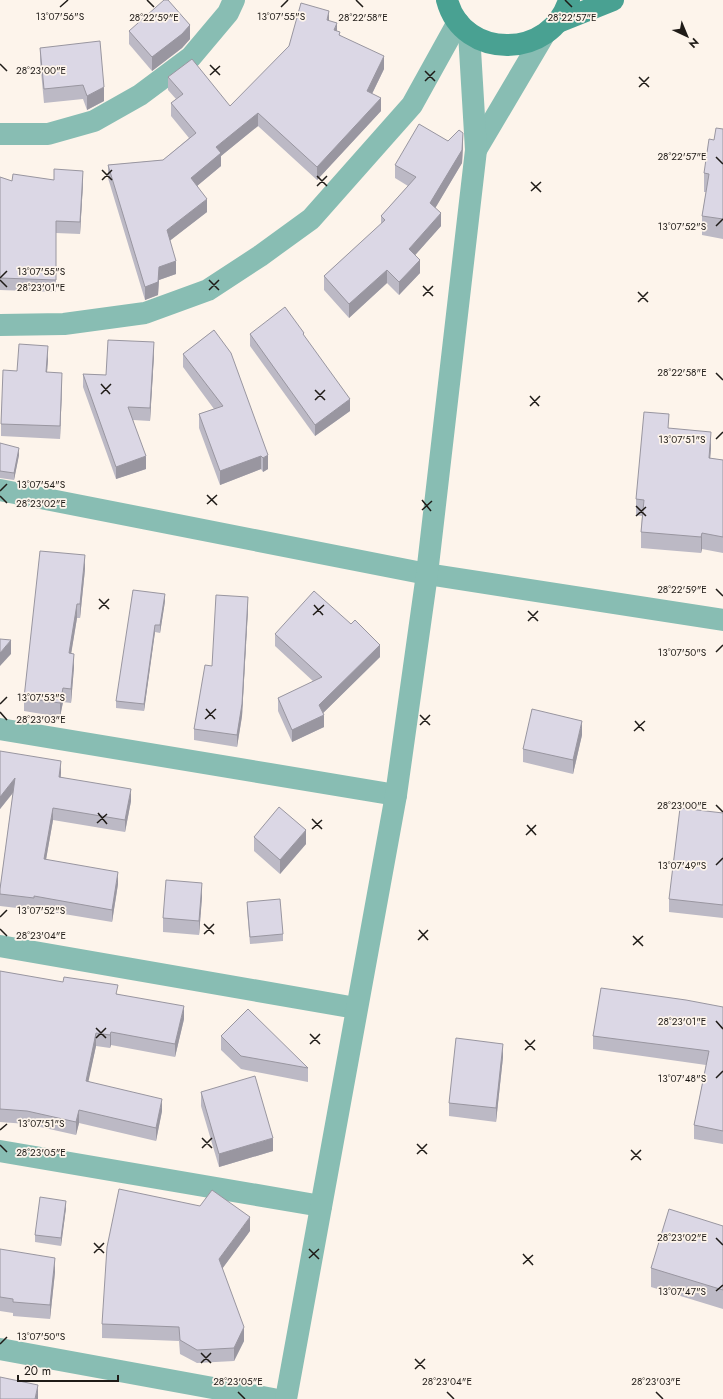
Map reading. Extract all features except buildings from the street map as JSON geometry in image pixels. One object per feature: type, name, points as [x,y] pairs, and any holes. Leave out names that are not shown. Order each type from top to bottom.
[{"type":"street","points":[[0,134],[48,134],[94,121],[133,99],[191,57],[228,13],[234,0]]},
{"type":"street","points":[[476,150],[551,29],[567,8],[569,0]]},
{"type":"street","points":[[451,13],[483,41],[493,44],[514,46],[529,42],[551,29],[613,0]]},
{"type":"street","points":[[286,1399],[396,795],[427,574],[476,150],[451,13]]},
{"type":"street","points":[[0,325],[64,324],[145,313],[208,290],[254,260],[311,219],[412,105],[451,13]]},
{"type":"street","points":[[0,490],[427,574],[723,620]]},
{"type":"street","points":[[0,729],[396,795]]},
{"type":"street","points":[[0,946],[356,1008]]},
{"type":"street","points":[[0,1151],[321,1206]]},
{"type":"street","points":[[0,1349],[273,1399]]}]
